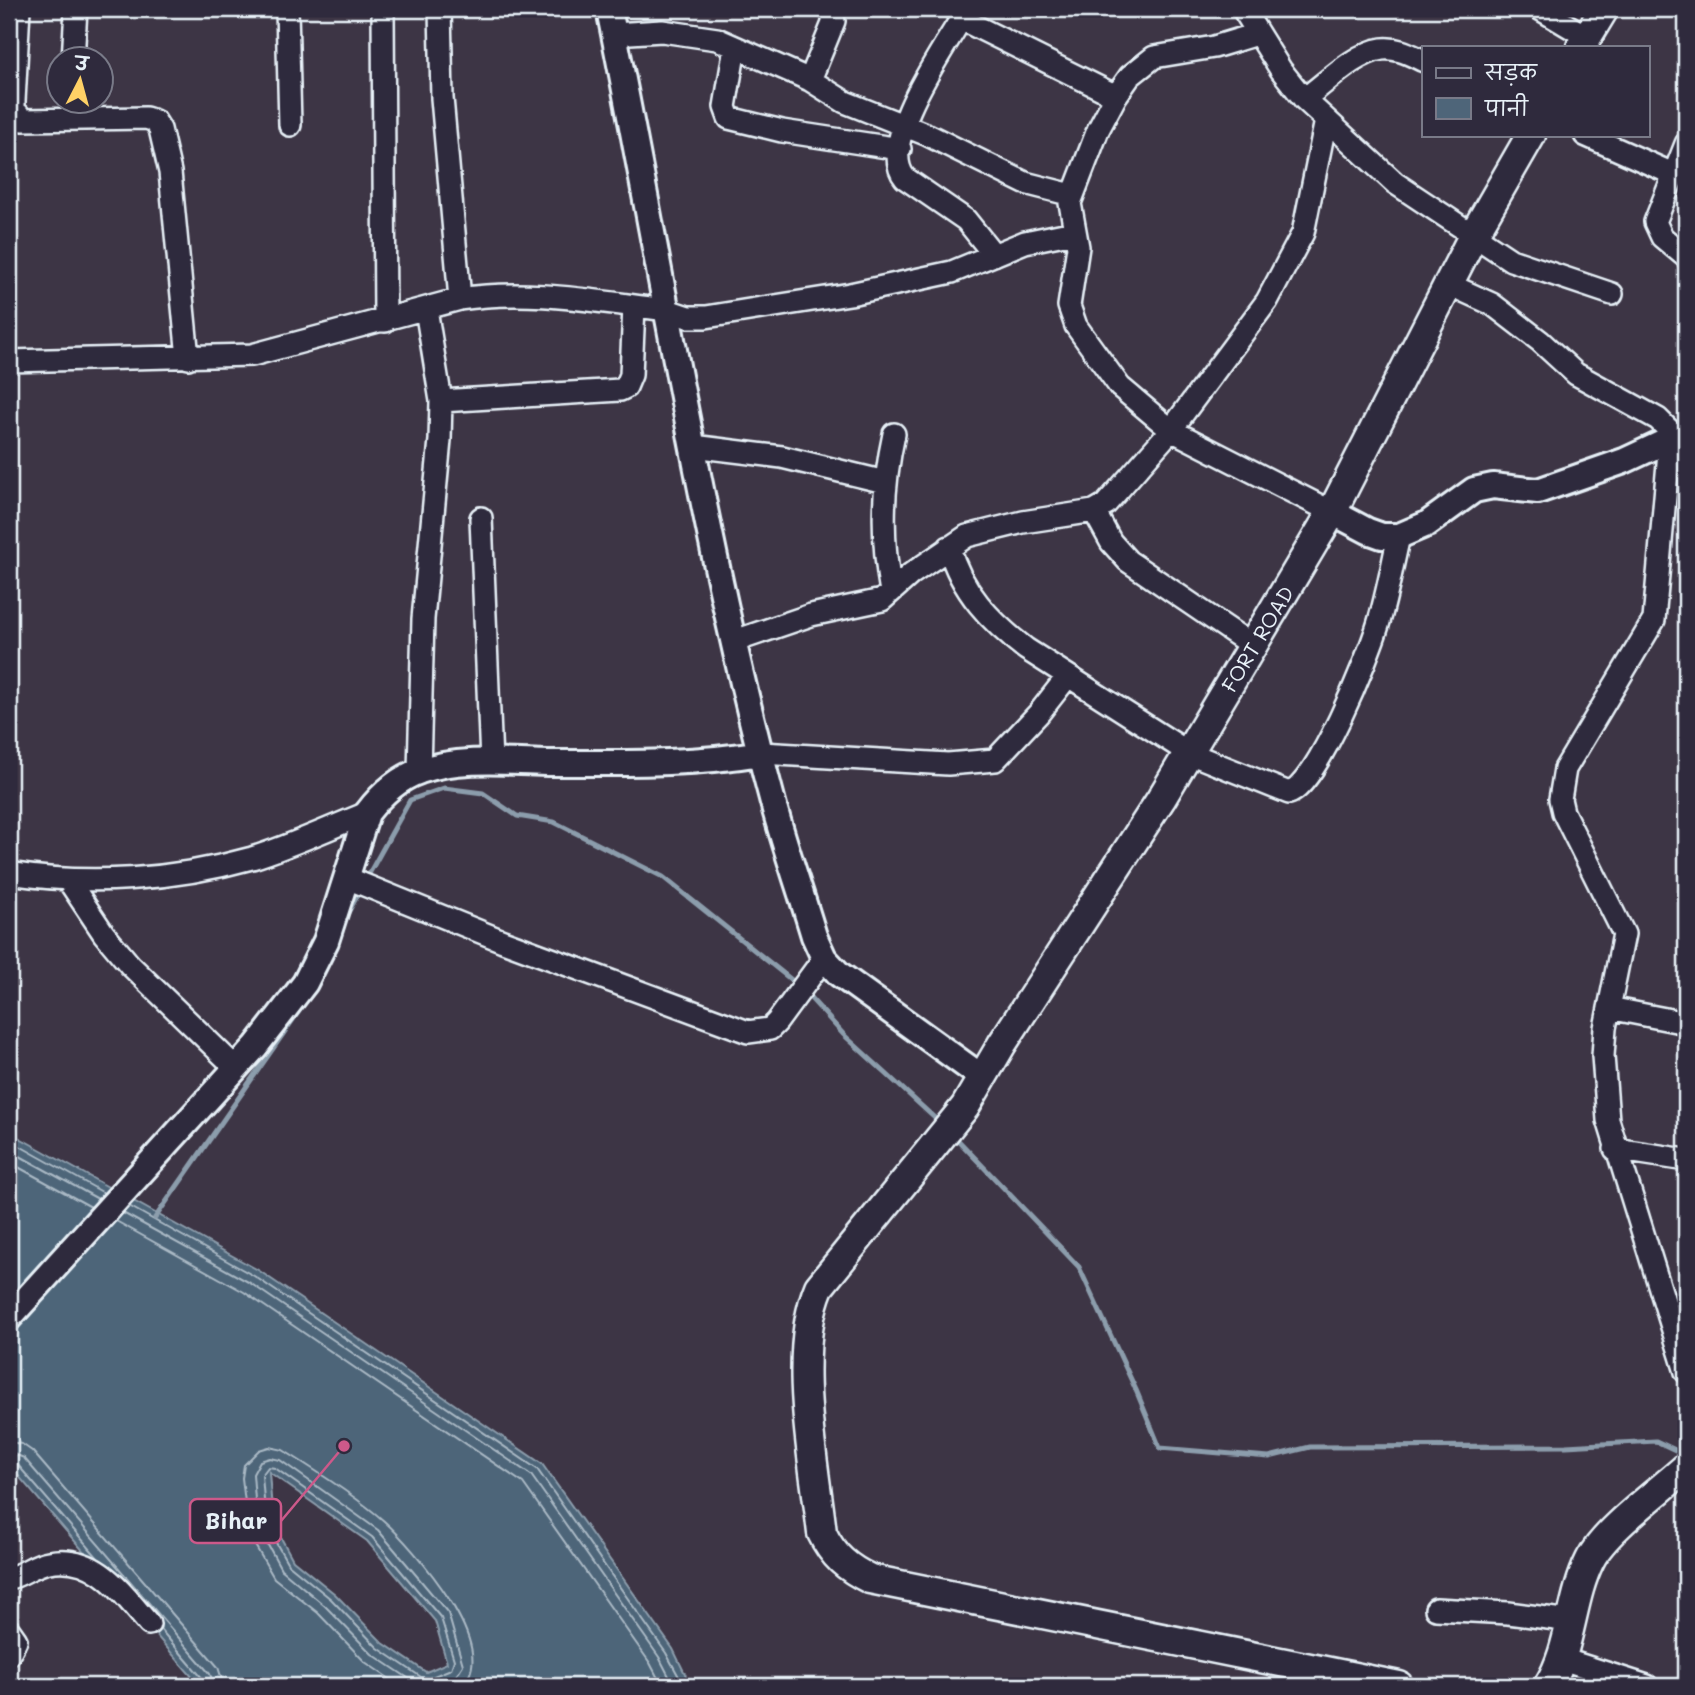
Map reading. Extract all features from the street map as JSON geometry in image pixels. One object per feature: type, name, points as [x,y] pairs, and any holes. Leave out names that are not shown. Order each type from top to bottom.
[{"type":"main road","points":[[1584,42],[1604,9]]},
{"type":"main road","name":"FORT ROAD","points":[[1399,1686],[870,1579],[848,1568],[830,1550],[822,1533],[807,1410],[808,1332],[812,1304],[819,1287],[947,1131],[984,1078],[1189,753],[1332,512],[1474,234],[1530,136]]},
{"type":"main road","points":[[1548,1686],[1562,1658],[1583,1578],[1602,1542],[1686,1467]]},
{"type":"street","points":[[19,9],[13,35],[14,101],[18,116],[30,121],[50,116]]},
{"type":"street","points":[[74,46],[76,9]]},
{"type":"street","points":[[287,9],[290,125]]},
{"type":"street","points":[[383,9],[385,321]]},
{"type":"street","points":[[440,9],[442,98],[460,299]]},
{"type":"street","points":[[609,9],[693,446],[735,641],[761,753],[814,936],[824,958],[859,989],[984,1078]]},
{"type":"street","points":[[810,80],[834,21],[830,9]]},
{"type":"street","points":[[1243,9],[1257,34],[1304,99],[1395,183],[1511,260],[1612,295]]},
{"type":"street","points":[[1540,9],[1584,42]]},
{"type":"street","points":[[993,255],[960,214],[905,178],[899,168],[902,125],[916,94],[964,14],[1115,96]]},
{"type":"street","points":[[614,34],[681,32],[717,39],[810,80],[845,102],[902,125],[1025,183],[1072,195]]},
{"type":"street","points":[[1257,34],[1214,47],[1154,57],[1130,76],[1115,96],[1072,195],[1070,210],[1078,251],[1070,314],[1120,387],[1171,430],[1375,534],[1399,536],[1427,524],[1474,490],[1493,486],[1538,491],[1678,436]]},
{"type":"street","points":[[735,47],[725,107],[729,118],[782,131],[900,149]]},
{"type":"street","points":[[1304,99],[1360,58],[1382,49],[1396,49],[1422,60]]},
{"type":"street","points":[[116,115],[146,118],[155,121],[160,128],[170,172],[188,358]]},
{"type":"street","points":[[735,641],[811,615],[882,600],[949,547],[985,530],[1094,511],[1117,493],[1171,430],[1254,318],[1297,246],[1307,220],[1326,120]]},
{"type":"street","points":[[1587,136],[1673,174]]},
{"type":"street","points":[[1686,144],[1657,215],[1656,230],[1686,257]]},
{"type":"street","points":[[9,361],[252,355],[460,299],[490,295],[526,294],[634,306],[667,310],[697,318],[850,294],[952,272],[1025,242],[1074,232]]},
{"type":"street","points":[[1448,285],[1492,304],[1540,341],[1576,374],[1658,419],[1678,436]]},
{"type":"street","points":[[441,401],[626,387],[631,375],[634,306]]},
{"type":"street","points":[[419,771],[422,619],[440,440],[441,401],[426,309]]},
{"type":"street","points":[[891,592],[882,529],[885,482],[894,434]]},
{"type":"street","points":[[1678,436],[1654,620],[1565,769],[1561,786],[1563,812],[1624,934],[1609,1008],[1603,1056],[1608,1120],[1686,1372]]},
{"type":"street","points":[[693,446],[782,457],[885,482]]},
{"type":"street","points":[[1094,511],[1111,542],[1128,561],[1253,646]]},
{"type":"street","points":[[481,518],[491,762]]},
{"type":"street","points":[[949,547],[955,569],[967,591],[1001,629],[1068,676],[1189,753],[1276,791],[1295,792],[1316,764],[1362,670],[1379,623],[1399,536]]},
{"type":"street","points":[[9,1318],[236,1068],[304,983],[326,941],[367,813],[380,797],[419,771],[491,762],[665,764],[716,761],[761,753],[948,764],[995,760],[1031,723],[1068,676]]},
{"type":"street","points":[[9,873],[68,880],[148,877],[206,869],[254,857],[367,813]]},
{"type":"street","points":[[347,878],[503,941],[748,1032],[770,1029],[824,958]]},
{"type":"street","points":[[68,880],[104,934],[130,965],[236,1068]]},
{"type":"street","points":[[1609,1008],[1686,1023]]},
{"type":"street","points":[[1615,1149],[1686,1160]]},
{"type":"street","points":[[9,1578],[50,1561],[86,1564],[110,1579],[149,1624]]},
{"type":"street","points":[[1436,1609],[1508,1613],[1571,1621]]},
{"type":"street","points":[[9,1630],[16,1640],[9,1654]]},
{"type":"street","points":[[1562,1658],[1647,1686]]},
{"type":"water","points":[[9,1132],[258,1270],[542,1464],[673,1649],[691,1686],[200,1686],[9,1465]],"holes":[[[269,1472],[367,1541],[435,1621],[447,1663],[426,1672],[383,1643],[335,1594],[293,1560],[273,1523]]]},
{"type":"waterway","points":[[365,881],[410,800],[444,788],[483,793],[517,816],[554,822],[663,877],[799,986]]},
{"type":"waterway","points":[[345,918],[361,889]]},
{"type":"waterway","points":[[155,1218],[313,991]]},
{"type":"waterway","points":[[806,993],[844,1035],[939,1122]]},
{"type":"waterway","points":[[954,1136],[1079,1267],[1160,1448],[1269,1457],[1310,1447],[1566,1446],[1656,1441],[1686,1455]]},
{"type":"place","name":"Bihar","points":[[344,1446]]}]
